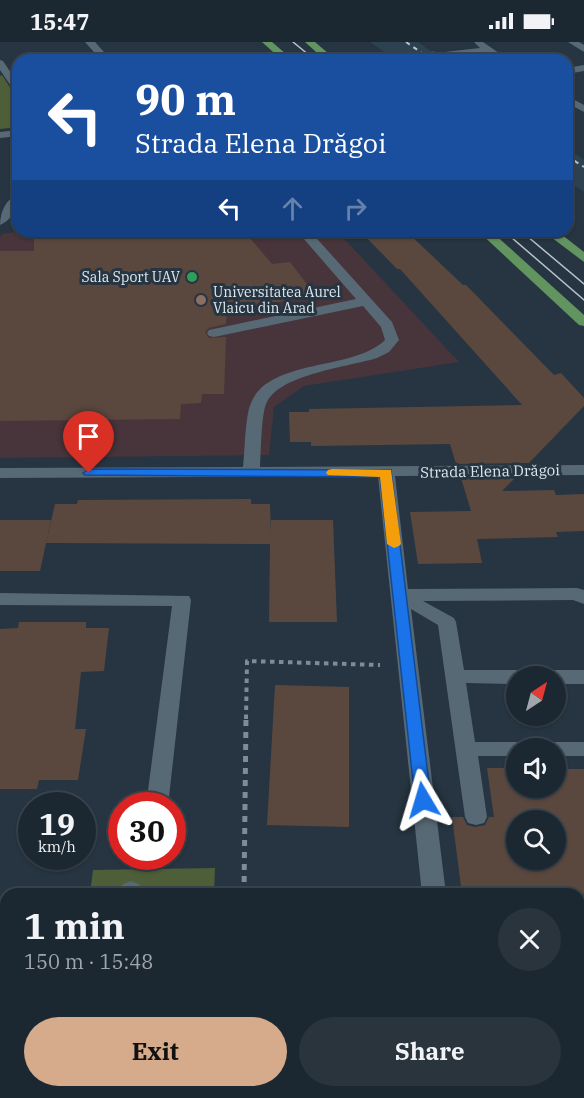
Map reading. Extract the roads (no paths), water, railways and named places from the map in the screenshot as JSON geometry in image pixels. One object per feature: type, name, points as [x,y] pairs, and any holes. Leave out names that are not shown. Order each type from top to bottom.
[{"type":"main road","points":[[267,42],[281,54]]},
{"type":"main road","points":[[310,42],[324,54]]},
{"type":"main road","points":[[491,237],[584,322]]},
{"type":"main road","points":[[557,237],[584,258]]},
{"type":"street","points":[[90,42],[101,54]]},
{"type":"street","points":[[478,42],[494,54]]},
{"type":"street","points":[[573,42],[584,49]]},
{"type":"street","points":[[453,54],[488,50]]},
{"type":"street","points":[[0,63],[3,74]]},
{"type":"street","points":[[0,221],[12,206]]},
{"type":"street","points":[[251,473],[258,403],[265,393],[278,382],[299,373],[366,357],[390,343],[392,336],[387,325],[308,237]]},
{"type":"street","points":[[214,333],[366,301]]},
{"type":"street","name":"Strada Elena Drăgoi","points":[[0,473],[386,473],[584,470]]},
{"type":"street","points":[[386,473],[434,888]]},
{"type":"street","points":[[400,595],[577,594],[584,598]]},
{"type":"street","points":[[400,595],[447,622],[476,817]]},
{"type":"street","points":[[0,599],[182,600],[159,792]]},
{"type":"street","points":[[454,676],[506,676]]},
{"type":"street","points":[[566,677],[584,677]]},
{"type":"street","points":[[566,749],[584,748]]},
{"type":"street","points":[[466,749],[506,749]]},
{"type":"tram line","points":[[293,42],[308,54]]},
{"type":"tram line","points":[[511,237],[584,300]]},
{"type":"tram line","points":[[528,237],[584,284]]},
{"type":"railway","points":[[406,42],[423,54]]},
{"type":"railway","points":[[573,160],[584,167]]},
{"type":"place","name":"Sala Sport UAV","points":[[192,277]]},
{"type":"place","name":"Universitatea Aurel Vlaicu din Arad","points":[[201,300]]}]
